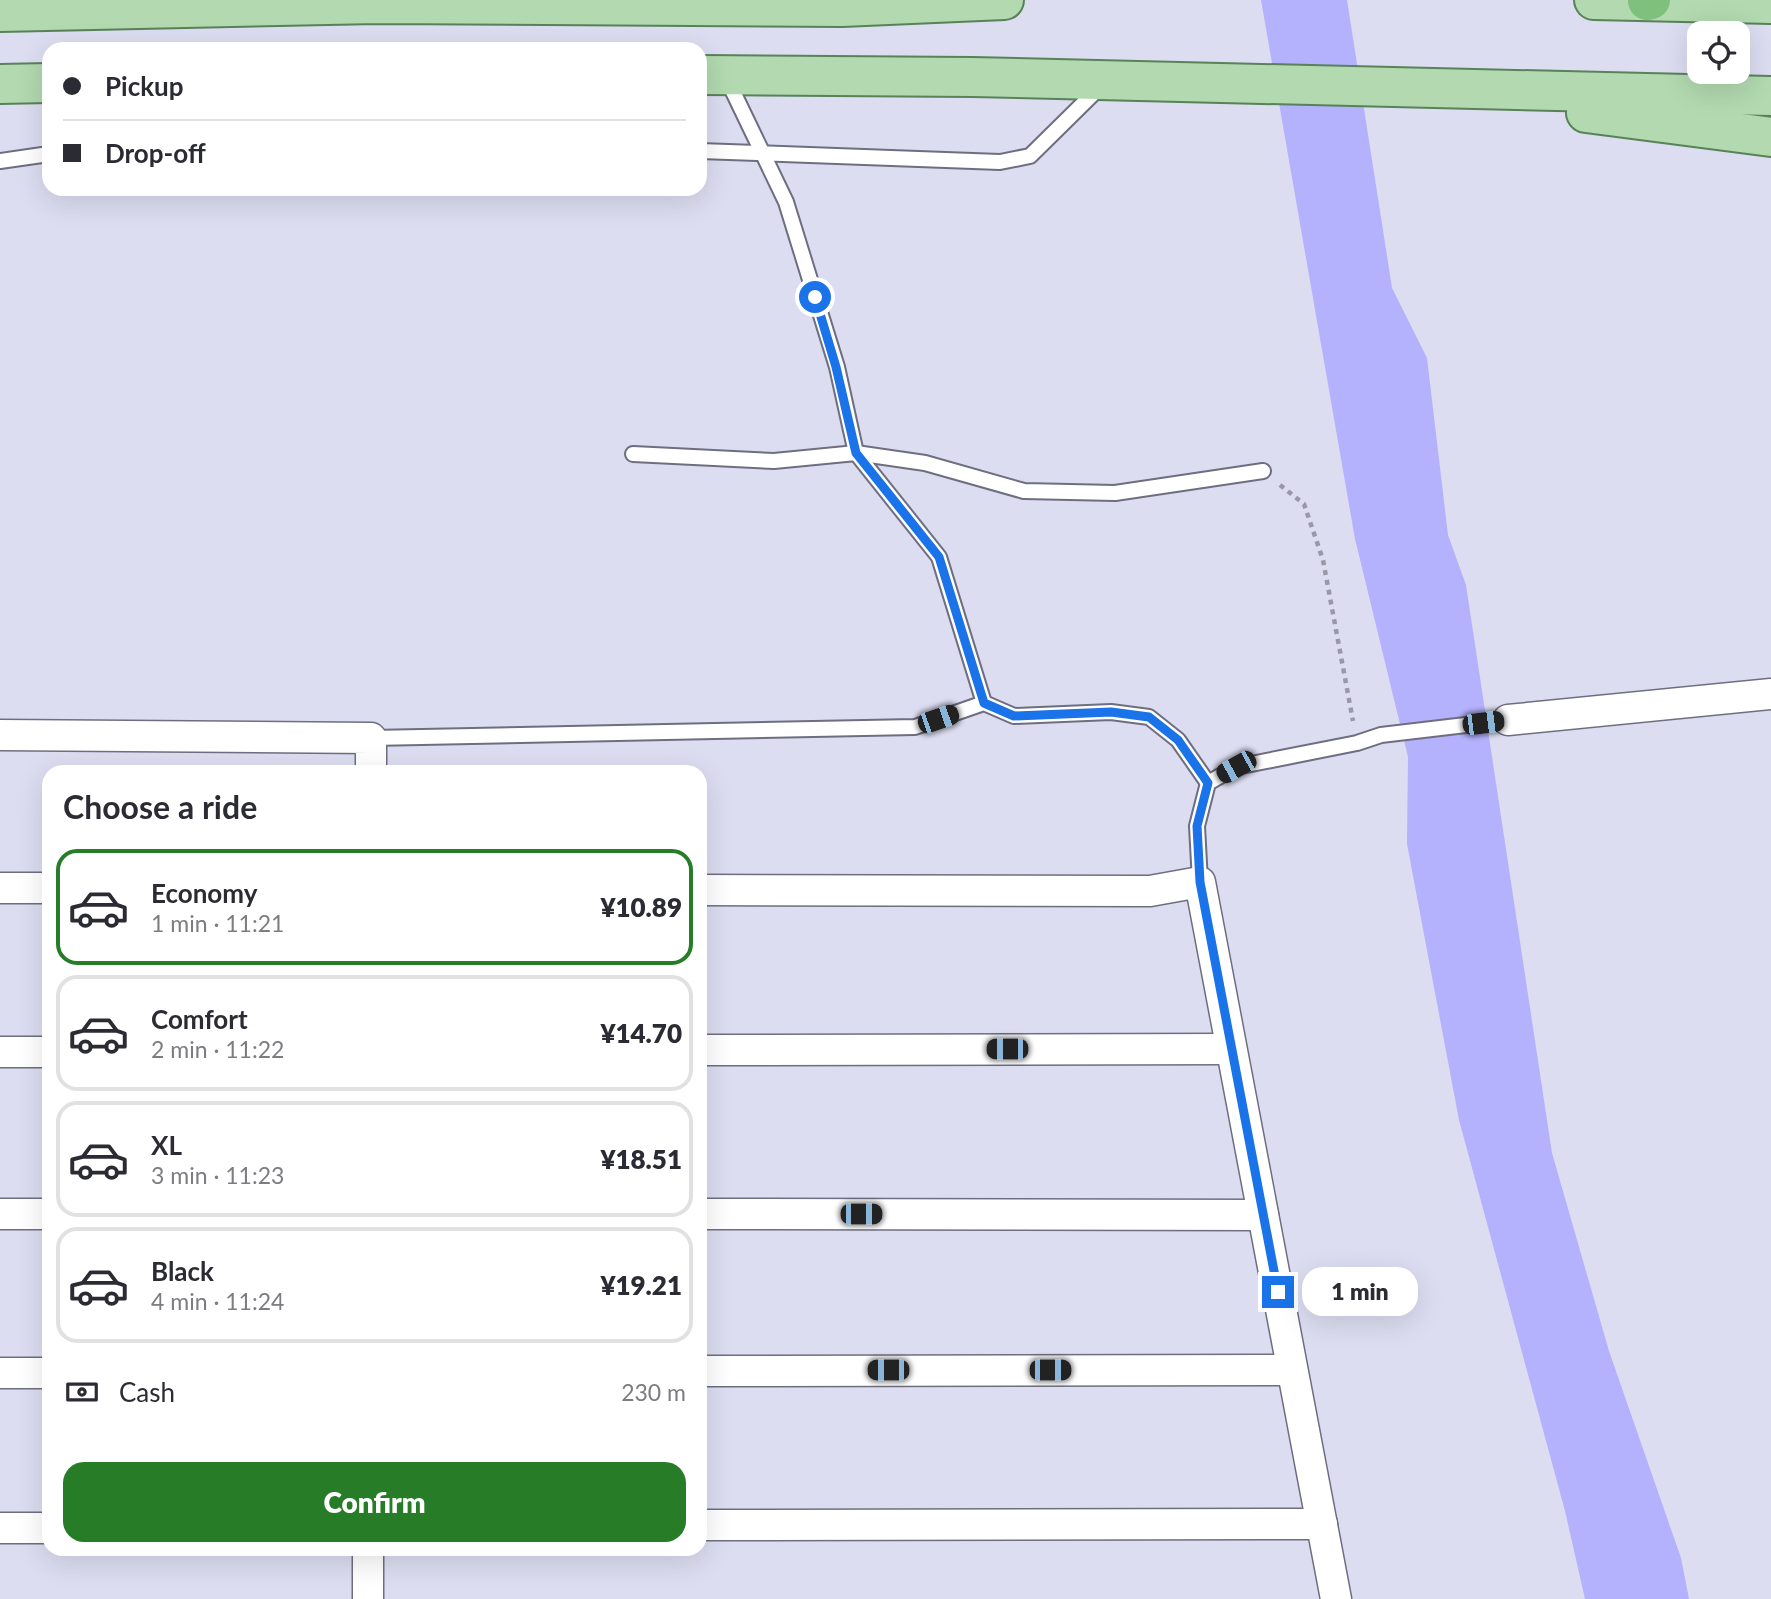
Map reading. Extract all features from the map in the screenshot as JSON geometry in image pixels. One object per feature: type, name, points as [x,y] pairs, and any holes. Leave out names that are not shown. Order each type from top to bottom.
[{"type":"main road","points":[[0,12],[377,4],[697,3],[842,7],[1004,0]]},
{"type":"main road","points":[[1594,0],[1771,4]]},
{"type":"main road","points":[[713,75],[1771,96]]},
{"type":"main road","points":[[0,84],[42,83]]},
{"type":"main road","points":[[1421,88],[1696,129],[1771,137]]},
{"type":"street","points":[[1508,720],[1771,694]]},
{"type":"street","points":[[0,735],[371,738],[371,765]]},
{"type":"street","points":[[707,890],[1150,891],[1200,882],[1336,1599]]},
{"type":"street","points":[[0,888],[42,888]]},
{"type":"street","points":[[707,1050],[1231,1049]]},
{"type":"street","points":[[0,1052],[42,1052]]},
{"type":"street","points":[[0,1214],[42,1214]]},
{"type":"street","points":[[707,1214],[1263,1215]]},
{"type":"street","points":[[707,1371],[1292,1370]]},
{"type":"street","points":[[0,1373],[42,1373]]},
{"type":"street","points":[[707,1525],[1322,1524]]},
{"type":"street","points":[[0,1528],[42,1528]]},
{"type":"street","points":[[368,1556],[368,1599]]},
{"type":"lane","points":[[713,75],[762,152],[790,215],[836,367],[856,453],[939,557],[984,703]]},
{"type":"lane","points":[[707,151],[1000,162],[1030,156],[1107,81]]},
{"type":"lane","points":[[0,161],[42,155]]},
{"type":"lane","points":[[633,454],[774,461],[856,453],[925,463],[1024,491],[1115,493],[1263,471]]},
{"type":"lane","points":[[371,738],[915,727],[984,703],[1014,716],[1111,712],[1149,717],[1178,740],[1208,783]]},
{"type":"lane","points":[[1200,882],[1197,826],[1208,783],[1236,767],[1357,743],[1381,735],[1508,720]]},
{"type":"path","points":[[1263,471],[1304,504],[1323,560],[1357,743]]},
{"type":"shaded area","points":[[1261,0],[1347,0],[1392,288],[1427,358],[1448,535],[1466,585],[1552,1153],[1609,1351],[1681,1558],[1689,1599],[1585,1599],[1565,1511],[1459,1120],[1407,844],[1408,757],[1355,539]]},
{"type":"route","points":[[815,297],[836,367],[856,453],[939,557],[984,703],[1014,716],[1111,712],[1149,717],[1178,740],[1208,783],[1197,826],[1200,882],[1278,1292]]}]
